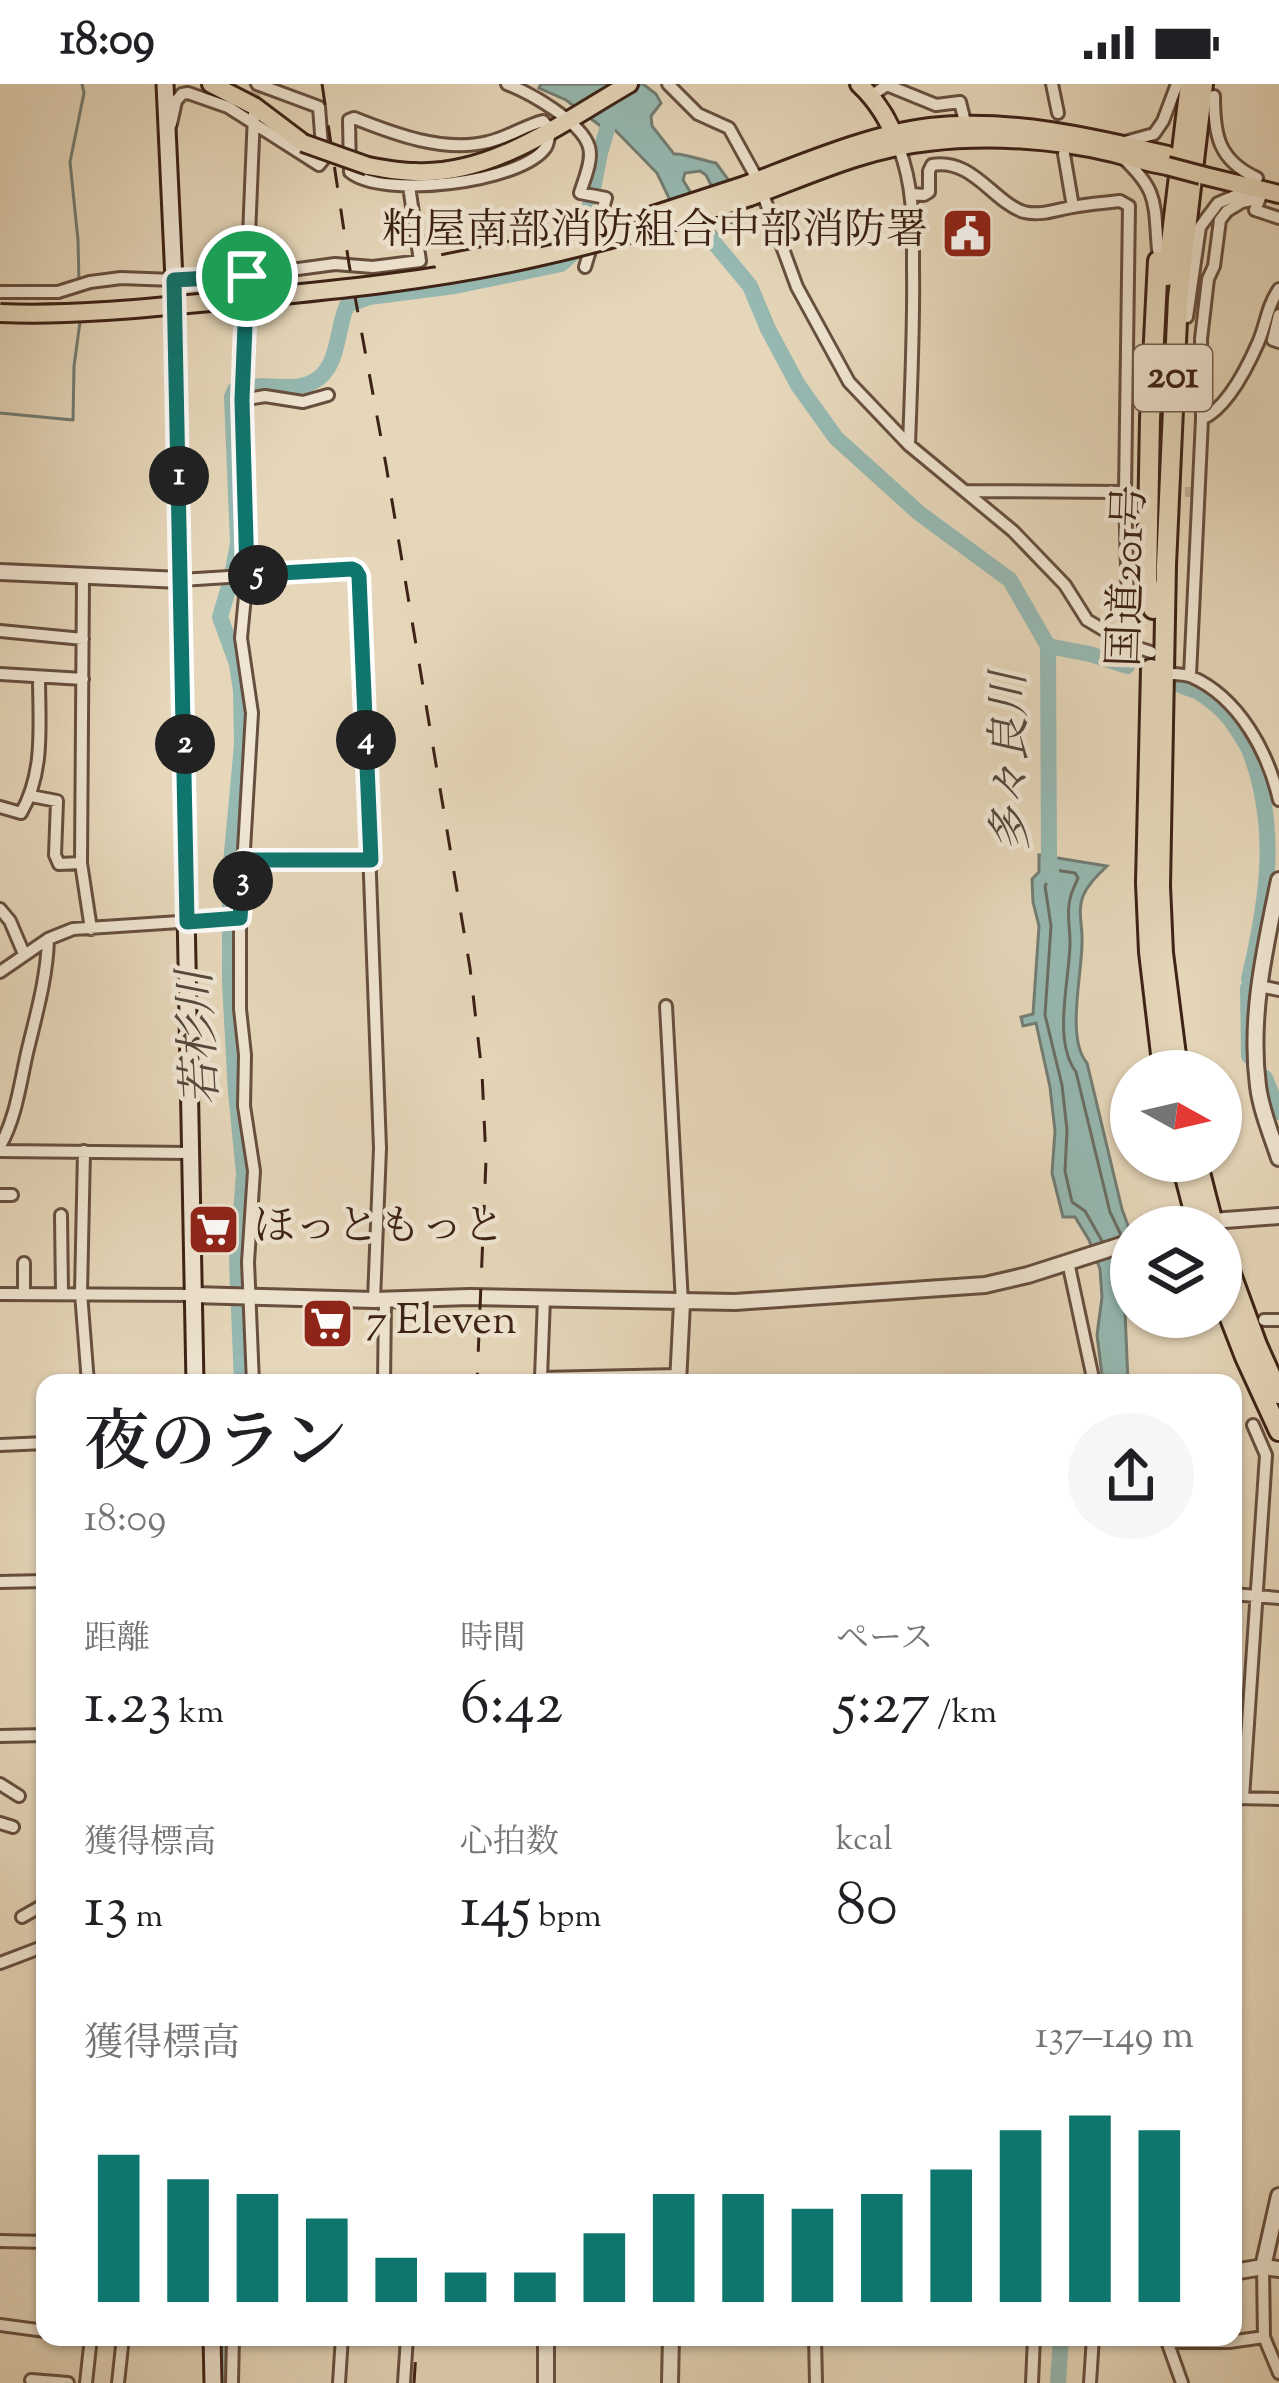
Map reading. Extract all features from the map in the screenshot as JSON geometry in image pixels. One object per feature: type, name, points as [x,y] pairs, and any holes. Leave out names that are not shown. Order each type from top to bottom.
[{"type":"highway","name":"201","points":[[1159,615],[1147,581],[1150,419],[1158,250],[1178,84]]},
{"type":"highway","name":"国道201号","points":[[1175,1050],[1160,886],[1163,674],[1159,615],[1166,298],[1190,84]]},
{"type":"highway","name":"201","points":[[1159,615],[1173,566],[1187,317],[1211,88]]},
{"type":"highway","name":"国道201号","points":[[1161,1050],[1146,884],[1151,652],[1159,615],[1178,298],[1211,88]]},
{"type":"highway","points":[[1242,1305],[1279,1394]]},
{"type":"highway","points":[[1238,1338],[1279,1430]]},
{"type":"main road","points":[[165,84],[181,580],[195,1374]]},
{"type":"main road","points":[[211,84],[265,113],[304,143],[368,166],[418,173],[472,166],[519,148],[629,84]]},
{"type":"main road","points":[[865,90],[897,141]]},
{"type":"main road","points":[[0,303],[78,303],[279,285],[402,271],[536,246],[754,189],[928,127],[1026,127],[1265,188]]},
{"type":"main road","points":[[897,141],[1002,139],[1118,149]]},
{"type":"main road","points":[[0,313],[97,312],[279,296],[476,269],[673,222],[754,189]]},
{"type":"main road","points":[[212,2346],[213,2383]]},
{"type":"street","points":[[507,84],[578,129],[589,145],[580,193],[606,198],[585,267]]},
{"type":"street","points":[[668,84],[698,114],[729,128],[797,286],[849,382],[909,446],[1013,531],[1065,585],[1087,620],[1151,652]]},
{"type":"street","points":[[955,84],[966,126]]},
{"type":"street","points":[[1052,84],[1058,113]]},
{"type":"street","points":[[1158,250],[1153,197],[1145,179],[1118,149],[1154,134],[1178,84]]},
{"type":"street","points":[[865,90],[887,85],[936,105],[960,102]]},
{"type":"street","points":[[188,93],[253,118],[319,165],[323,160],[319,107],[256,86]]},
{"type":"street","points":[[1211,88],[1214,129],[1221,148],[1265,188]]},
{"type":"street","points":[[167,141],[182,94],[208,90],[232,94]]},
{"type":"street","points":[[253,118],[242,400],[247,575],[241,638],[252,713],[240,918],[240,1010],[244,1106],[254,1171],[248,1262],[254,1374]]},
{"type":"street","points":[[354,118],[452,146],[489,142],[543,121],[563,121],[536,156],[500,173],[447,186],[409,186],[357,178],[350,172],[350,120],[354,118]]},
{"type":"street","points":[[897,141],[911,194],[914,309],[909,446]]},
{"type":"street","points":[[1064,154],[1072,207]]},
{"type":"street","points":[[911,194],[929,192],[929,171],[939,164],[981,181],[1019,211],[1052,212],[1120,201],[1129,206],[1125,492],[1129,645]]},
{"type":"street","points":[[0,292],[58,292],[121,278],[247,276],[335,264],[373,267],[421,261],[409,186]]},
{"type":"street","points":[[1265,188],[1255,209],[1279,218]]},
{"type":"street","points":[[1187,317],[1203,223],[1218,203],[1265,188]]},
{"type":"street","points":[[1190,676],[1202,419],[1201,339],[1208,279],[1220,220],[1265,188]]},
{"type":"street","points":[[1203,223],[1217,238]]},
{"type":"street","points":[[1202,419],[1216,413],[1241,374],[1279,289]]},
{"type":"street","points":[[1279,315],[1273,340],[1279,342]]},
{"type":"street","points":[[242,400],[265,396],[303,402],[328,395]]},
{"type":"street","points":[[964,491],[1125,492]]},
{"type":"street","points":[[0,572],[181,580],[352,569],[359,576],[384,1374]]},
{"type":"street","points":[[83,576],[81,863],[91,928]]},
{"type":"street","points":[[0,631],[83,639]]},
{"type":"street","points":[[0,674],[83,679]]},
{"type":"street","points":[[1163,674],[1190,676],[1223,697],[1244,720],[1279,800]]},
{"type":"street","points":[[0,807],[21,813],[31,796],[37,774],[39,677]]},
{"type":"street","points":[[31,796],[57,801],[59,864],[81,863]]},
{"type":"street","points":[[244,860],[371,860]]},
{"type":"street","points":[[1279,880],[1259,986],[1258,1085],[1279,1158]]},
{"type":"street","points":[[0,909],[24,954]]},
{"type":"street","points":[[0,972],[48,939],[73,929],[240,918]]},
{"type":"street","points":[[48,939],[47,968],[15,1107],[0,1148],[192,1153]]},
{"type":"street","points":[[1259,986],[1279,990]]},
{"type":"street","points":[[666,1006],[682,1303],[679,1374]]},
{"type":"street","points":[[84,1151],[81,1293],[87,1374]]},
{"type":"street","points":[[61,1215],[62,1293]]},
{"type":"street","points":[[1242,1220],[1279,1216]]},
{"type":"street","points":[[0,1294],[736,1303],[985,1285],[1110,1249]]},
{"type":"street","points":[[1072,1261],[1092,1374]]},
{"type":"street","points":[[24,1263],[24,1294]]},
{"type":"street","points":[[541,1374],[544,1298]]},
{"type":"street","points":[[1264,1320],[1279,1320]]},
{"type":"street","points":[[1242,1753],[1266,1455],[1253,1425]]},
{"type":"street","points":[[0,1444],[36,1443]]},
{"type":"street","points":[[0,1582],[36,1581]]},
{"type":"street","points":[[1242,1595],[1279,1598]]},
{"type":"street","points":[[0,1736],[36,1736]]},
{"type":"street","points":[[0,1784],[19,1796]]},
{"type":"street","points":[[1242,1798],[1279,1799]]},
{"type":"street","points":[[22,1917],[36,1909]]},
{"type":"street","points":[[0,1964],[36,1950]]},
{"type":"street","points":[[1279,2196],[1270,2340],[1279,2373]]},
{"type":"street","points":[[0,2242],[36,2242]]},
{"type":"street","points":[[0,2325],[36,2329]]},
{"type":"street","points":[[86,2383],[90,2346]]},
{"type":"street","points":[[118,2383],[122,2346]]},
{"type":"street","points":[[232,2383],[233,2346]]},
{"type":"street","points":[[339,2383],[341,2346]]},
{"type":"street","points":[[404,2383],[406,2346]]},
{"type":"street","points":[[546,2346],[546,2383]]},
{"type":"street","points":[[670,2383],[671,2346]]},
{"type":"street","points":[[814,2346],[816,2383]]},
{"type":"street","points":[[1032,2383],[1034,2346]]},
{"type":"street","points":[[1090,2383],[1092,2346]]},
{"type":"street","points":[[1169,2346],[1182,2383]]},
{"type":"street","points":[[31,2380],[68,2383]]},
{"type":"water","points":[[541,84],[643,84],[661,103],[651,116],[652,126],[674,154],[716,163],[732,185],[742,210],[739,227],[730,222],[700,171],[685,173],[683,180],[720,240],[683,227],[657,173],[615,130],[602,127],[566,100],[539,88]]},
{"type":"water","points":[[1039,855],[1107,866],[1081,902],[1076,1023],[1110,1159],[1110,1182],[1116,1182],[1121,1206],[1110,1206],[1110,1338],[1126,1338],[1128,1374],[1102,1374],[1097,1335],[1100,1269],[1075,1217],[1063,1217],[1052,1173],[1055,1131],[1050,1087],[1036,1023],[1023,1026],[1021,1017],[1033,1014],[1039,926],[1032,879],[1039,872]]},
{"type":"waterway","points":[[79,283],[70,162],[82,84]]},
{"type":"waterway","name":"若杉川","points":[[242,1374],[237,1262],[244,1174],[230,983],[230,874],[242,745],[241,691],[220,617],[238,543],[232,397],[235,390],[293,387],[319,378],[334,355],[347,305],[369,297],[455,286],[561,264],[578,249],[613,110]]},
{"type":"waterway","name":"多々良川","points":[[697,222],[750,286],[798,385],[836,438],[919,513],[1010,580],[1048,646],[1052,877]]},
{"type":"waterway","points":[[0,413],[73,420],[80,322]]},
{"type":"waterway","points":[[1048,646],[1127,666]]},
{"type":"waterway","points":[[1180,685],[1193,690]]},
{"type":"waterway","points":[[1200,693],[1228,717],[1249,749],[1264,806],[1265,891],[1249,979]]},
{"type":"waterway","points":[[1248,988],[1249,1056]]},
{"type":"waterway","points":[[1265,1078],[1279,1112]]},
{"type":"waterway","name":"若杉川","points":[[223,2346],[225,2383]]},
{"type":"waterway","name":"多々良川","points":[[1058,2383],[1060,2346]]},
{"type":"tunnel","points":[[254,111],[256,90]]},
{"type":"tunnel","points":[[1125,492],[1197,492]]},
{"type":"railway","points":[[322,84],[470,968],[486,1160],[477,1374]]},
{"type":"railway","points":[[414,2383],[416,2346]]},
{"type":"place","name":"粕屋南部消防組合中部消防署","points":[[967,233]]},
{"type":"place","name":"ほっともっと","points":[[214,1229]]},
{"type":"place","name":"7 Eleven","points":[[327,1323]]},
{"type":"route","points":[[247,276],[242,406],[247,575],[352,569],[359,576],[371,860],[244,860],[240,918],[187,922],[174,280],[247,276]]}]
